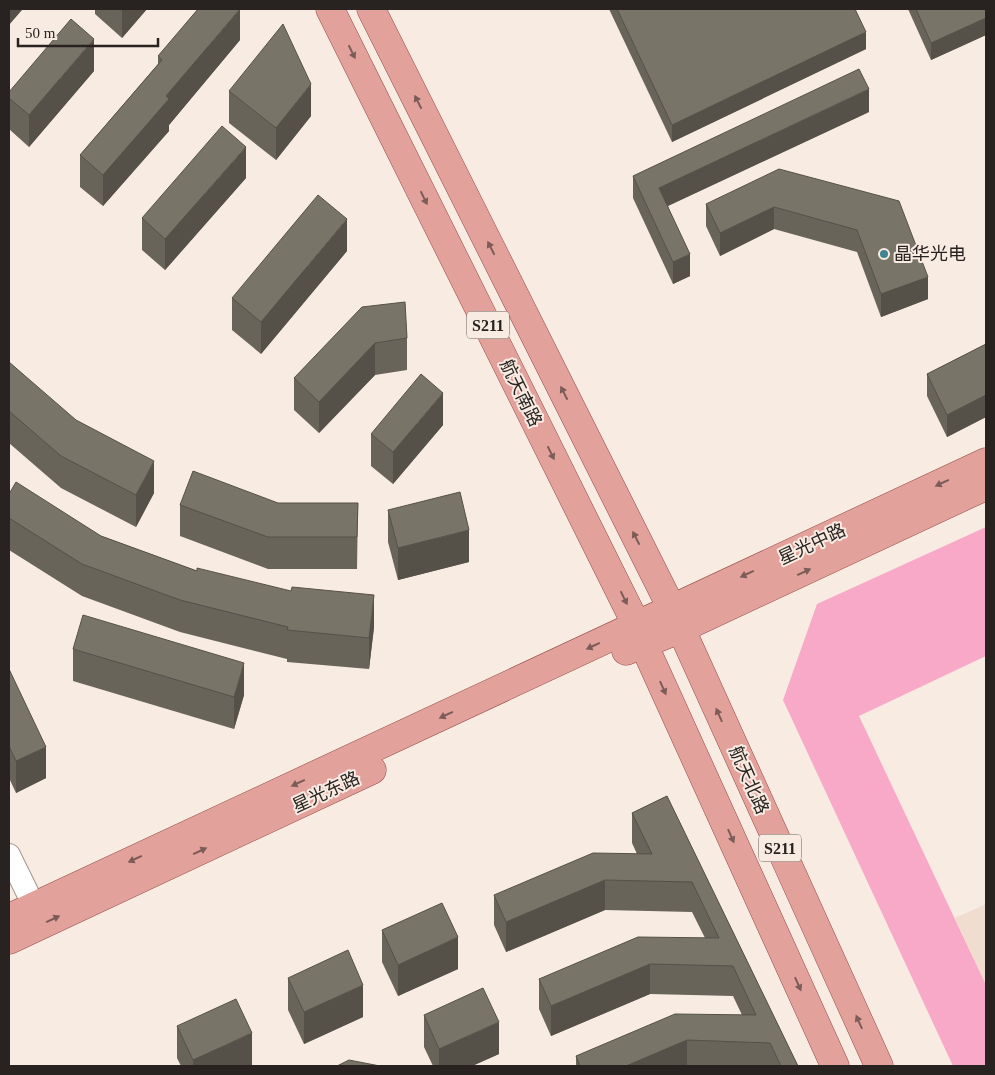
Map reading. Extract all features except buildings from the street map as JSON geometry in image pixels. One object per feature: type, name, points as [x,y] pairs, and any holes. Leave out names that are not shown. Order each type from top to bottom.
[{"type":"main road","name":"航天南路","points":[[330,9],[640,634]]},
{"type":"main road","name":"S211","points":[[371,9],[676,619]]},
{"type":"main road","name":"星光中路","points":[[676,619],[986,462]]},
{"type":"main road","name":"星光中路","points":[[640,634],[986,486]]},
{"type":"main road","name":"航天北路","points":[[676,619],[879,1066]]},
{"type":"main road","name":"星光东路","points":[[9,918],[640,634]]},
{"type":"main road","name":"星光东路","points":[[9,940],[640,634]]},
{"type":"main road","name":"S211","points":[[640,634],[835,1066]]},
{"type":"street","points":[[9,855],[34,906]]},
{"type":"shaded area","points":[[986,527],[986,656],[859,716],[986,985],[986,1066],[953,1066],[783,700],[817,604]]},
{"type":"shaded area","points":[[986,904],[986,985],[955,918]]},
{"type":"place","name":"晶华光电","points":[[884,254]]}]
